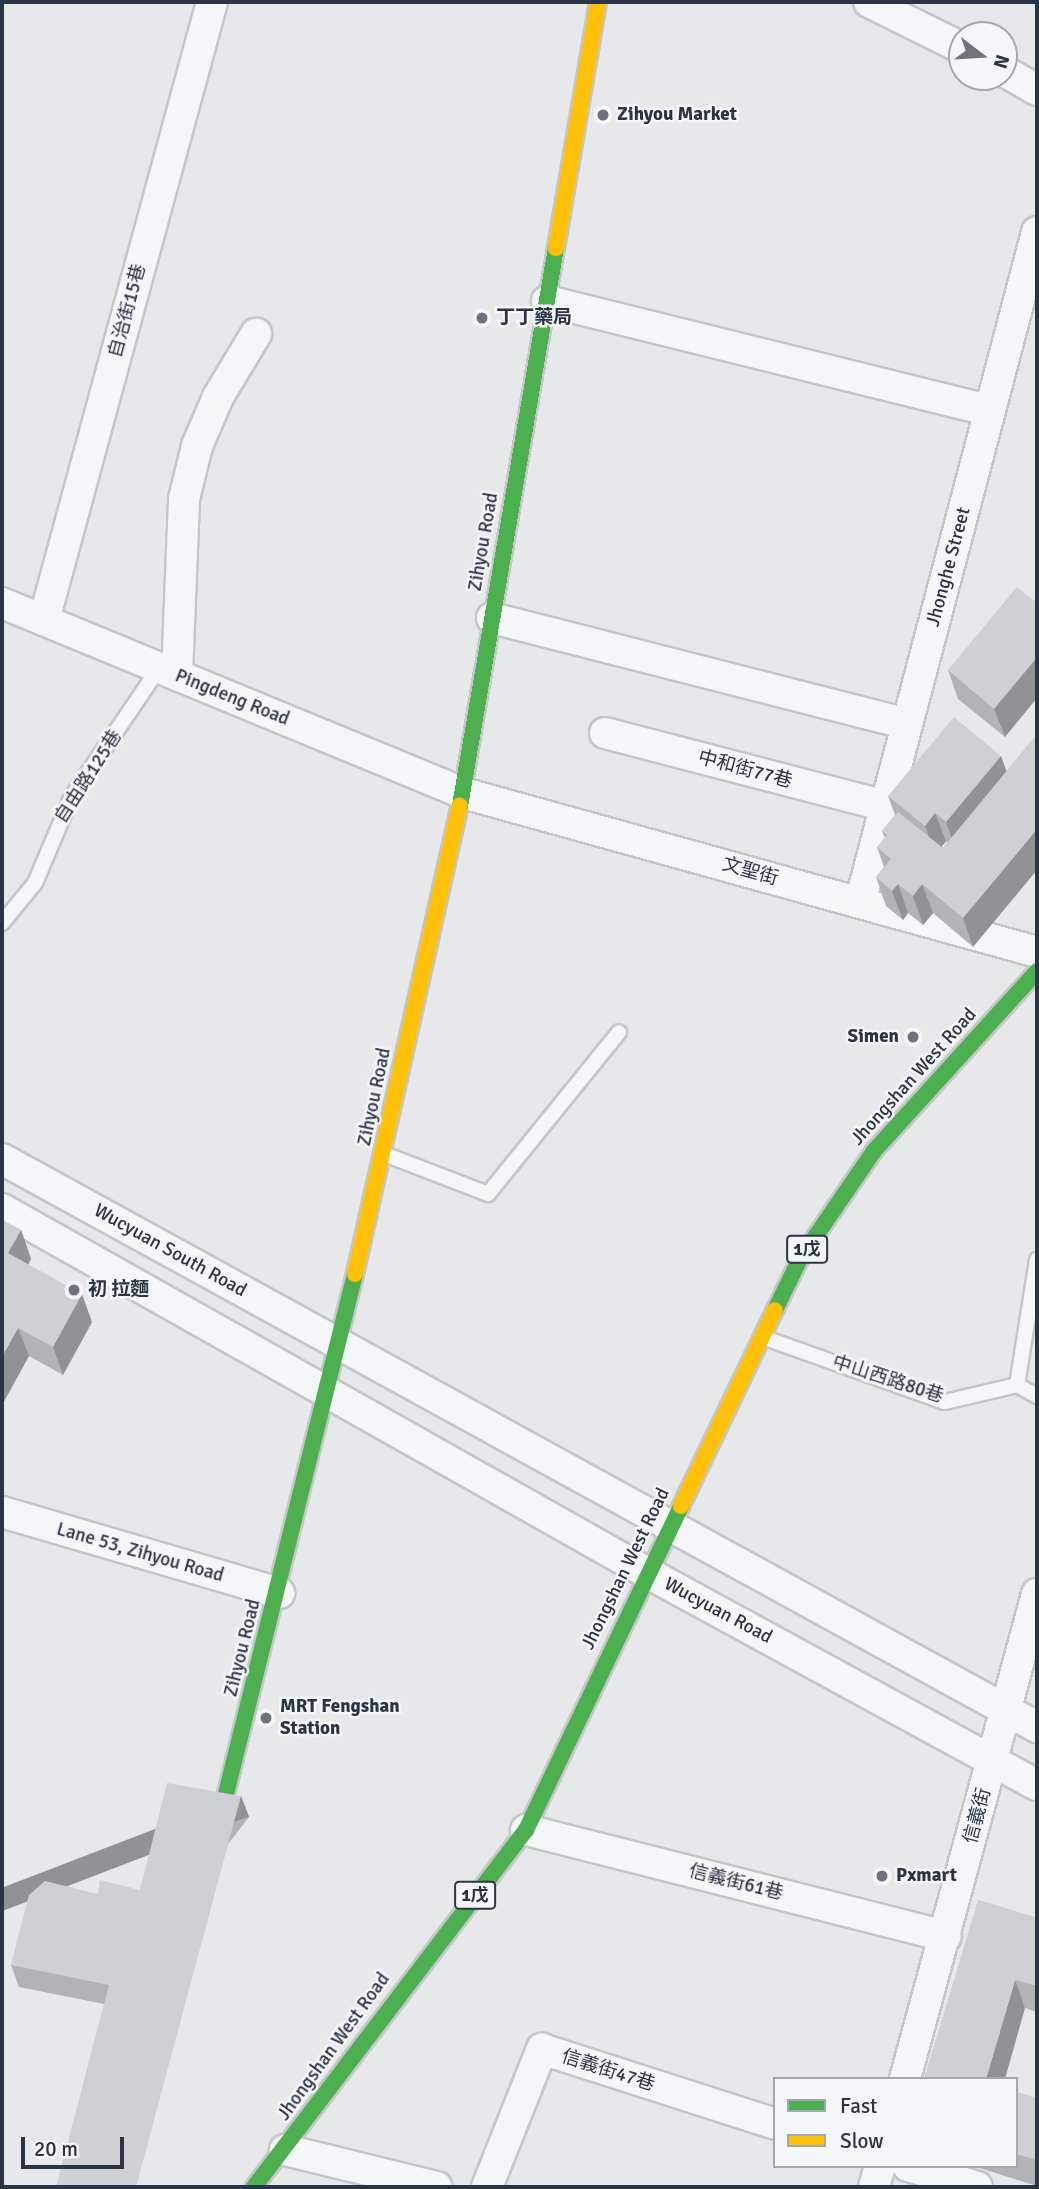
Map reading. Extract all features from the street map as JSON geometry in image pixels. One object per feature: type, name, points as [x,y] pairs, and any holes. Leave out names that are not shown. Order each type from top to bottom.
[{"type":"street","name":"自治街15巷","points":[[44,620],[212,2]]},
{"type":"street","name":"Zihyou Road","points":[[211,1855],[328,1394],[463,793],[598,2]]},
{"type":"street","points":[[869,2],[948,41]]},
{"type":"street","points":[[1018,79],[1037,90]]},
{"type":"street","name":"Jhonghe Street","points":[[860,903],[1035,247]]},
{"type":"street","points":[[547,301],[990,411]]},
{"type":"street","points":[[168,672],[184,499],[202,433],[256,334]]},
{"type":"street","name":"Pingdeng Road","points":[[2,603],[463,793]]},
{"type":"street","points":[[492,618],[907,724]]},
{"type":"street","name":"中和街77巷","points":[[605,733],[885,806]]},
{"type":"street","name":"文聖街","points":[[463,793],[1037,952]]},
{"type":"street","name":"Jhongshan West Road","points":[[254,2187],[285,2150],[419,1966],[526,1830],[646,1572],[800,1259],[874,1152],[1037,971]]},
{"type":"street","name":"Wucyuan South Road","points":[[2,1159],[338,1343]]},
{"type":"street","points":[[2,1209],[328,1394]]},
{"type":"street","points":[[338,1343],[1037,1727]]},
{"type":"street","name":"Wucyuan Road","points":[[328,1394],[646,1572],[1037,1785]]},
{"type":"street","name":"Lane 53, Zihyou Road","points":[[2,1512],[279,1593]]},
{"type":"street","name":"信義街","points":[[906,2077],[1037,1594]]},
{"type":"street","name":"信義街61巷","points":[[526,1830],[946,1936]]},
{"type":"street","name":"信義街47巷","points":[[487,2187],[542,2049],[773,2123]]},
{"type":"street","points":[[285,2150],[437,2187]]},
{"type":"street","points":[[874,2187],[879,2168]]},
{"type":"street","points":[[915,2168],[977,2187]]},
{"type":"lane","name":"自由路125巷","points":[[2,923],[35,883],[71,798],[168,672]]},
{"type":"lane","points":[[384,1154],[488,1194],[619,1032]]},
{"type":"lane","points":[[1037,1260],[1017,1385],[1037,1396]]},
{"type":"lane","name":"中山西路80巷","points":[[762,1337],[945,1402],[1017,1385]]},
{"type":"building","points":[[1017,587],[1037,603],[1037,657],[994,709],[948,670]]},
{"type":"building","points":[[954,717],[1001,756],[946,822],[935,813],[925,826],[888,796]]},
{"type":"building","points":[[1037,734],[1037,829],[963,918],[922,884],[913,896],[898,884],[892,891],[876,877],[891,859],[877,847],[887,835],[882,831],[898,812],[943,848]]},
{"type":"building","points":[[2,1220],[21,1230],[8,1253],[82,1294],[53,1347],[18,1328],[2,1357]]},
{"type":"building","points":[[167,1783],[241,1796],[136,2187],[56,2187],[109,1985],[11,1965],[29,1895],[45,1881],[98,1894],[100,1880],[140,1890]]},
{"type":"building","points":[[978,1900],[1037,1918],[1037,1986],[1015,1980],[987,2077],[925,2077]]},
{"type":"building","points":[[1018,2093],[1037,2098],[1037,2160],[1018,2155]]},
{"type":"traffic: fast","points":[[460,806],[556,248]]},
{"type":"traffic: fast","points":[[775,1310],[800,1259],[874,1151],[1037,971]]},
{"type":"traffic: fast","points":[[214,1842],[355,1274]]},
{"type":"traffic: fast","points":[[254,2187],[526,1830],[681,1506]]},
{"type":"traffic: slow","points":[[556,248],[598,2]]},
{"type":"traffic: slow","points":[[355,1274],[460,806]]},
{"type":"traffic: slow","points":[[681,1506],[775,1310]]},
{"type":"place","name":"Zihyou Market","points":[[603,115]]},
{"type":"place","name":"丁丁藥局","points":[[482,318]]},
{"type":"place","name":"Simen","points":[[913,1037]]},
{"type":"place","name":"初 拉麵","points":[[74,1290]]},
{"type":"place","name":"MRT Fengshan Station","points":[[266,1718]]},
{"type":"place","name":"Pxmart","points":[[882,1876]]}]
